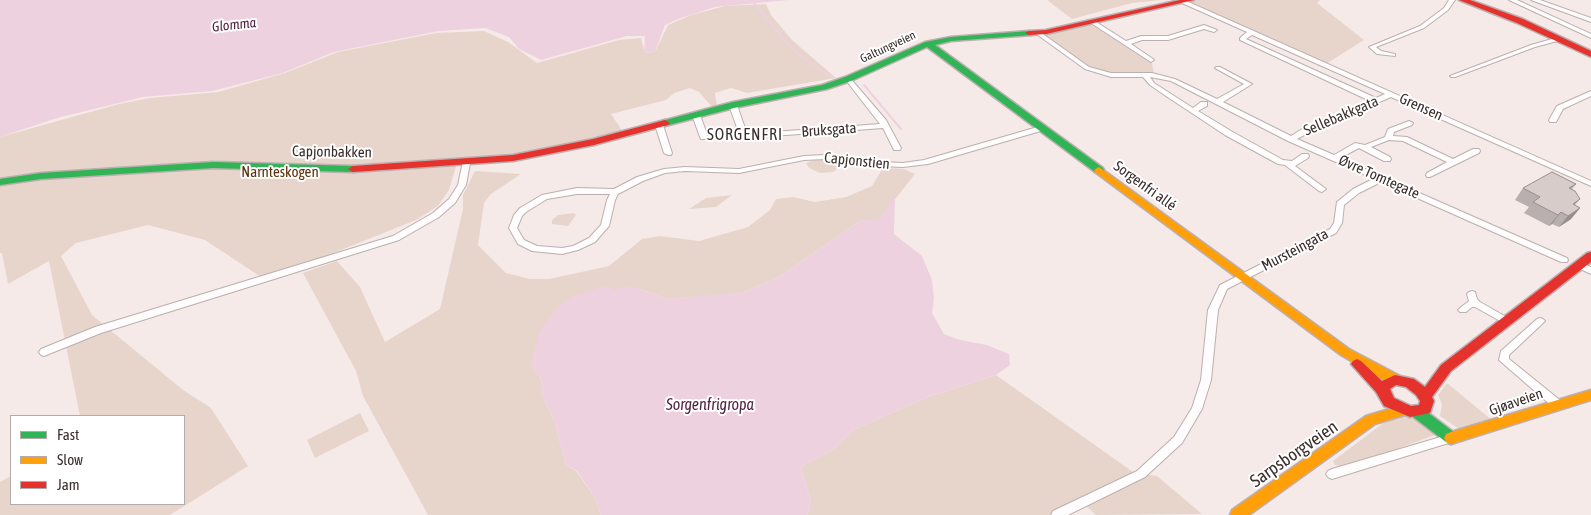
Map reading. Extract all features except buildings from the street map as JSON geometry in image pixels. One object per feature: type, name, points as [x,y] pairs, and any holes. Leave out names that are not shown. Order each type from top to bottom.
[{"type":"main road","points":[[1464,0],[1512,18],[1591,54]]},
{"type":"main road","name":"Galtungveien","points":[[659,125],[733,105],[824,86],[848,79],[884,64],[902,53],[928,44],[951,39],[1038,33],[1187,1]]},
{"type":"main road","name":"Sorgenfri allé","points":[[928,44],[1345,352]]},
{"type":"main road","name":"Capjonbakken","points":[[0,182],[41,176],[212,165],[356,169],[466,163],[513,158],[574,147],[659,125]]},
{"type":"main road","points":[[1345,352],[1395,380],[1409,383],[1446,368],[1591,256]]},
{"type":"main road","points":[[1345,352],[1383,393],[1403,410],[1417,412],[1451,438]]},
{"type":"main road","points":[[1417,412],[1446,368]]},
{"type":"main road","points":[[1383,393],[1385,383],[1395,380]]},
{"type":"main road","points":[[1409,383],[1426,401],[1451,438]]},
{"type":"main road","name":"Sarpsborgveien","points":[[1371,420],[1383,393]]},
{"type":"main road","name":"Gjøaveien","points":[[1451,438],[1591,395]]},
{"type":"main road","name":"Sarpsborgveien","points":[[1237,515],[1371,420],[1403,410]]},
{"type":"street","points":[[1393,55],[1379,54],[1372,47],[1422,27],[1446,8],[1452,0]]},
{"type":"street","points":[[1512,0],[1591,36]]},
{"type":"street","points":[[1534,0],[1591,20]]},
{"type":"street","name":"Grensen","points":[[1187,1],[1251,32],[1591,184]]},
{"type":"street","points":[[1093,22],[1127,42],[1151,60]]},
{"type":"street","points":[[1127,42],[1141,38],[1168,38],[1204,27],[1214,30]]},
{"type":"street","name":"Grensen","points":[[1251,32],[1242,38],[1377,101]]},
{"type":"street","points":[[1038,33],[1058,49],[1095,71],[1111,76],[1145,75],[1152,84],[1228,133],[1288,164],[1322,189]]},
{"type":"street","points":[[1453,76],[1533,46],[1559,39]]},
{"type":"street","points":[[1218,68],[1249,84],[1218,102]]},
{"type":"street","name":"Øvre Tomtegate","points":[[1145,75],[1173,80],[1291,139],[1543,248],[1564,260]]},
{"type":"street","name":"Bruksgata","points":[[848,79],[884,126],[897,148]]},
{"type":"street","points":[[1553,120],[1560,108],[1591,93]]},
{"type":"street","name":"Sellebakkgata","points":[[1291,139],[1305,131],[1392,94]]},
{"type":"street","points":[[1194,111],[1204,104]]},
{"type":"street","name":"Bruksgata","points":[[733,105],[744,136],[884,126]]},
{"type":"street","points":[[696,115],[704,137]]},
{"type":"street","points":[[1388,138],[1391,130],[1409,123]]},
{"type":"street","points":[[659,125],[668,153]]},
{"type":"street","name":"Capjonstien","points":[[615,192],[611,200],[605,226],[592,240],[575,248],[562,251],[535,249],[521,242],[514,228],[518,215],[545,196],[577,191],[615,192],[640,179],[676,170],[740,170],[804,158],[825,157],[892,165],[925,162],[1041,128]]},
{"type":"street","points":[[1365,147],[1388,138],[1404,139],[1453,162]]},
{"type":"street","points":[[1334,158],[1358,145],[1387,159]]},
{"type":"street","points":[[1430,175],[1476,151]]},
{"type":"street","points":[[1288,164],[1296,163],[1305,156]]},
{"type":"street","points":[[44,352],[98,330],[396,238],[436,215],[452,201],[462,185],[466,163]]},
{"type":"street","name":"Mursteingata","points":[[1243,277],[1333,231],[1338,223],[1340,204],[1356,191],[1374,182],[1377,176]]},
{"type":"street","points":[[1579,265],[1591,271]]},
{"type":"street","points":[[1057,515],[1141,474],[1178,440],[1197,409],[1206,380],[1212,310],[1219,292],[1228,283],[1243,277]]},
{"type":"street","points":[[1472,294],[1472,300],[1477,304],[1506,320]]},
{"type":"street","points":[[1463,310],[1470,304],[1477,304]]},
{"type":"street","points":[[1540,320],[1504,354],[1504,360],[1557,404]]},
{"type":"street","name":"Gjøaveien","points":[[1332,474],[1451,438]]},
{"type":"green space","points":[[1047,0],[1162,0],[1132,3],[1072,19]]},
{"type":"green space","points":[[1196,0],[1320,0],[1317,3],[1364,40],[1326,64],[1188,2]]},
{"type":"green space","name":"Narnteskogen","points":[[766,4],[771,15],[792,40],[836,78],[747,93],[731,88],[715,93],[717,107],[713,108],[699,92],[690,88],[674,93],[666,100],[611,114],[623,132],[521,155],[457,163],[449,190],[438,206],[416,220],[264,279],[205,240],[148,225],[76,243],[61,256],[92,315],[183,390],[211,408],[248,466],[170,515],[0,515],[0,482],[10,477],[10,505],[185,505],[185,415],[80,415],[49,261],[8,284],[2,253],[0,253],[0,137],[119,104],[150,98],[218,92],[285,73],[338,52],[436,33],[484,31],[508,42],[537,63],[619,40],[641,38],[645,53],[655,52],[668,25],[691,15],[725,6]]},
{"type":"green space","points":[[1091,24],[1152,63],[1154,74],[1116,75],[1101,72],[1088,67],[1046,37],[1048,33]]},
{"type":"green space","points":[[817,159],[839,160],[843,164],[833,172],[820,173],[809,168],[806,163]]},
{"type":"green space","points":[[883,168],[904,169],[915,174],[878,221],[863,220],[857,223],[779,277],[744,292],[721,295],[667,299],[640,289],[615,291],[531,364],[541,379],[543,397],[555,423],[566,465],[576,471],[594,496],[601,515],[428,515],[363,396],[356,371],[303,273],[337,261],[360,287],[385,342],[440,309],[463,209],[463,195],[475,171],[521,174],[491,194],[484,203],[478,245],[506,273],[530,279],[549,279],[609,266],[642,239],[660,236],[699,241],[748,227],[770,210],[776,199],[793,197],[815,202],[846,197],[872,186]]},
{"type":"green space","points":[[732,195],[716,207],[689,209],[706,198]]},
{"type":"green space","points":[[574,213],[576,215],[568,226],[552,224],[552,220],[558,215]]},
{"type":"green space","points":[[996,375],[1133,472],[1157,476],[1202,514],[1096,515],[1082,502],[1057,515],[807,515],[811,501],[801,467],[834,449],[853,430],[928,397]]},
{"type":"green space","points":[[1447,383],[1493,421],[1462,431],[1440,416],[1442,404],[1438,395]]},
{"type":"green space","points":[[360,413],[369,431],[315,458],[307,440]]},
{"type":"green space","points":[[1394,415],[1416,419],[1435,435],[1394,450],[1339,466],[1335,465],[1333,461]]},
{"type":"water","name":"Glomma","points":[[0,0],[789,0],[715,7],[678,19],[665,25],[655,52],[644,53],[645,36],[627,36],[541,60],[519,49],[509,37],[485,28],[439,31],[334,52],[283,73],[212,91],[143,97],[57,118],[0,137]]},
{"type":"water","name":"Sorgenfrigropa","points":[[895,197],[894,234],[922,256],[932,280],[934,299],[932,313],[944,334],[960,340],[987,345],[1009,354],[1010,365],[996,375],[928,397],[853,430],[834,449],[801,467],[811,501],[807,515],[601,515],[594,496],[577,471],[566,465],[555,423],[543,397],[541,379],[531,364],[539,333],[560,304],[578,294],[607,286],[615,291],[623,286],[640,289],[667,299],[744,292],[779,277],[857,223],[863,220],[878,220]]},
{"type":"waterway","points":[[754,3],[789,46],[820,71],[832,77]]},
{"type":"waterway","points":[[864,85],[901,129]]},
{"type":"traffic: fast","points":[[665,123],[733,105],[824,87],[848,79],[928,44],[951,39],[1029,33]]},
{"type":"traffic: fast","points":[[928,44],[1099,170]]},
{"type":"traffic: fast","points":[[0,182],[41,176],[213,165],[353,169]]},
{"type":"traffic: fast","points":[[1417,412],[1451,438]]},
{"type":"traffic: slow","points":[[1099,170],[1345,352],[1395,380]]},
{"type":"traffic: slow","points":[[1451,438],[1591,395]]},
{"type":"traffic: slow","points":[[1237,515],[1371,420],[1403,410]]},
{"type":"traffic: jam","points":[[1029,33],[1046,32],[1190,0]]},
{"type":"traffic: jam","points":[[1463,0],[1520,21],[1591,54]]},
{"type":"traffic: jam","points":[[353,169],[513,158],[594,142],[665,123]]},
{"type":"traffic: jam","points":[[1425,396],[1446,368],[1591,256]]},
{"type":"traffic: jam","points":[[1357,364],[1382,389]]},
{"type":"traffic: jam","points":[[1395,380],[1409,383],[1421,391],[1427,401],[1425,409],[1410,412],[1389,402],[1383,393],[1383,386],[1395,380]]},
{"type":"district","name":"SORGENFRI","points":[[745,135]]}]
